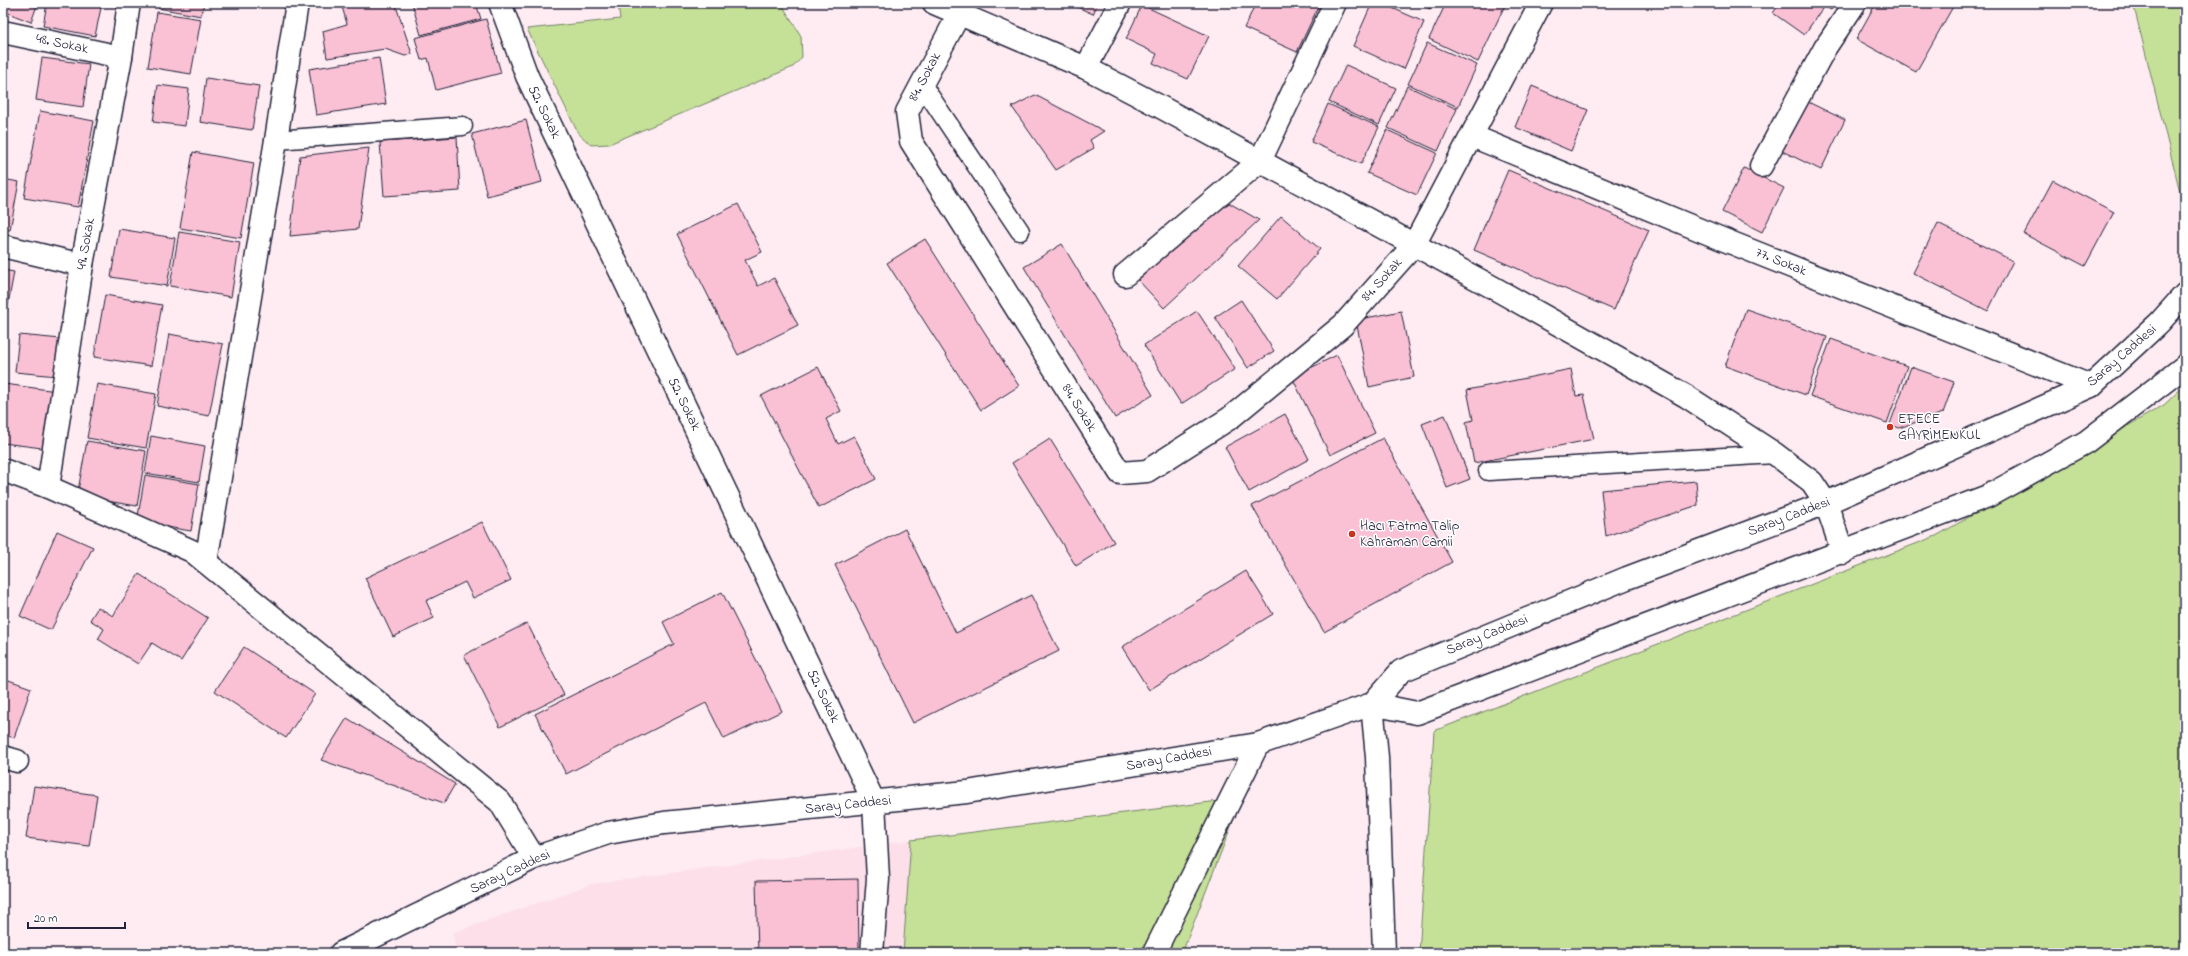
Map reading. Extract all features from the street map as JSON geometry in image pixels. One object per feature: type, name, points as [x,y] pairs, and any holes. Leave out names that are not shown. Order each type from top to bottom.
[{"type":"street","name":"49. Sokak","points":[[48,486],[82,265],[121,57],[129,3]]},
{"type":"street","points":[[206,562],[276,140],[297,3]]},
{"type":"street","name":"52. Sokak","points":[[500,3],[530,83],[874,802]]},
{"type":"street","points":[[934,3],[1086,68],[1414,245],[1686,396],[1775,454],[1812,482],[1826,503],[1843,553]]},
{"type":"street","points":[[1086,68],[1120,3]]},
{"type":"street","points":[[1125,275],[1260,161],[1335,3]]},
{"type":"street","points":[[1414,245],[1541,3]]},
{"type":"street","points":[[1761,166],[1826,48],[1855,3]]},
{"type":"street","name":"84. Sokak","points":[[959,14],[921,83],[907,112],[911,141],[1120,473],[1146,471],[1230,418],[1343,325],[1414,245]]},
{"type":"street","name":"48. Sokak","points":[[3,32],[121,57]]},
{"type":"street","name":"77. Sokak","points":[[1472,136],[1722,239],[2091,386]]},
{"type":"street","points":[[3,246],[82,265]]},
{"type":"street","name":"Saray Caddesi","points":[[344,952],[534,858],[608,833],[664,822],[967,792],[1258,744],[1372,704],[1401,671],[1627,578],[1826,503],[2091,386],[2159,323],[2185,294]]},
{"type":"street","points":[[1384,953],[1377,757],[1372,704],[1417,714],[1843,553],[1988,496],[2086,442],[2185,366]]},
{"type":"street","points":[[3,470],[48,486],[192,551],[500,802],[534,858]]},
{"type":"street","points":[[1154,953],[1258,744]]},
{"type":"street","points":[[872,953],[878,879],[874,802]]},
{"type":"lane","points":[[921,83],[1020,231]]},
{"type":"lane","points":[[276,140],[463,126]]},
{"type":"lane","points":[[1488,471],[1775,454]]},
{"type":"shaded area","points":[[911,840],[903,953],[457,953],[452,933],[591,884]]},
{"type":"green space","points":[[618,3],[781,3],[801,36],[802,57],[793,67],[609,144],[591,145],[578,133],[527,29],[620,19]]},
{"type":"green space","points":[[2133,3],[2185,3],[2185,212]]},
{"type":"green space","points":[[2185,385],[2185,953],[1419,953],[1434,731],[1936,536],[2164,405]]},
{"type":"green space","points":[[1242,798],[1182,953],[903,953],[911,840]]},
{"type":"building","points":[[3,3],[38,3],[31,22],[3,11]]},
{"type":"building","points":[[47,3],[102,3],[95,36],[43,26]]},
{"type":"building","points":[[159,3],[204,3],[201,16],[158,8]]},
{"type":"building","points":[[341,3],[395,3],[412,54],[405,56],[385,49],[327,58],[323,31],[347,24]]},
{"type":"building","points":[[412,3],[476,3],[481,19],[421,35]]},
{"type":"building","points":[[1068,3],[1098,3],[1093,14]]},
{"type":"building","points":[[1256,3],[1314,3],[1319,5],[1297,52],[1244,28]]},
{"type":"building","points":[[1372,3],[1381,3],[1424,22],[1404,69],[1353,46]]},
{"type":"building","points":[[1416,3],[1432,3],[1430,9]]},
{"type":"building","points":[[1446,3],[1506,3],[1478,62],[1429,39]]},
{"type":"building","points":[[1780,3],[1836,3],[1831,10],[1824,6],[1804,35],[1773,13]]},
{"type":"building","points":[[1876,3],[1955,3],[1916,72],[1856,39]]},
{"type":"building","points":[[1142,5],[1209,36],[1188,79],[1153,63],[1157,54],[1126,39]]},
{"type":"building","points":[[157,12],[201,19],[191,74],[148,67]]},
{"type":"building","points":[[486,19],[501,73],[436,90],[428,58],[421,60],[415,38]]},
{"type":"building","points":[[1427,43],[1477,65],[1458,107],[1408,84]]},
{"type":"building","points":[[42,58],[89,64],[83,107],[36,100]]},
{"type":"building","points":[[379,58],[386,104],[316,115],[309,69]]},
{"type":"building","points":[[1346,65],[1396,88],[1379,125],[1329,102]]},
{"type":"building","points":[[206,78],[259,86],[252,130],[200,122]]},
{"type":"building","points":[[158,85],[189,89],[185,126],[153,122]]},
{"type":"building","points":[[1407,86],[1457,109],[1438,151],[1388,128]]},
{"type":"building","points":[[1532,86],[1588,110],[1571,151],[1515,127]]},
{"type":"building","points":[[1035,95],[1104,131],[1090,140],[1094,148],[1056,170],[1012,107]]},
{"type":"building","points":[[1804,100],[1845,120],[1821,170],[1780,150]]},
{"type":"building","points":[[1328,104],[1379,127],[1361,164],[1311,142]]},
{"type":"building","points":[[40,111],[94,121],[78,207],[24,198]]},
{"type":"building","points":[[526,120],[542,182],[487,196],[472,134]]},
{"type":"building","points":[[1387,130],[1437,153],[1417,195],[1367,173]]},
{"type":"building","points":[[457,137],[460,191],[384,196],[380,142]]},
{"type":"building","points":[[369,148],[358,229],[290,236],[300,156]]},
{"type":"building","points":[[193,152],[254,163],[241,238],[180,228]]},
{"type":"building","points":[[1744,168],[1784,188],[1762,232],[1722,212]]},
{"type":"building","points":[[1508,170],[1649,230],[1614,310],[1474,250]]},
{"type":"building","points":[[3,179],[19,182],[10,230],[3,229]]},
{"type":"building","points":[[2053,180],[2114,212],[2085,266],[2024,234]]},
{"type":"building","points":[[1224,200],[1259,220],[1164,308],[1138,280]]},
{"type":"building","points":[[738,204],[762,252],[745,260],[758,286],[774,278],[798,325],[738,355],[677,234]]},
{"type":"building","points":[[1281,216],[1320,249],[1277,299],[1238,266]]},
{"type":"building","points":[[1938,223],[2013,261],[1988,311],[1913,273]]},
{"type":"building","points":[[119,229],[175,238],[167,286],[111,277]]},
{"type":"building","points":[[179,232],[240,242],[231,297],[170,286]]},
{"type":"building","points":[[925,239],[1019,386],[981,410],[887,263]]},
{"type":"building","points":[[1062,244],[1153,395],[1115,418],[1024,267]]},
{"type":"building","points":[[3,270],[14,272],[5,321],[3,320]]},
{"type":"building","points":[[105,295],[162,305],[151,366],[94,357]]},
{"type":"building","points":[[1241,300],[1274,351],[1248,368],[1215,317]]},
{"type":"building","points":[[1746,309],[1827,337],[1806,395],[1725,366]]},
{"type":"building","points":[[1197,311],[1235,369],[1181,404],[1144,345]]},
{"type":"building","points":[[1401,311],[1414,377],[1369,387],[1356,320]]},
{"type":"building","points":[[169,334],[223,344],[209,416],[157,406]]},
{"type":"building","points":[[19,335],[61,339],[57,376],[15,372]]},
{"type":"building","points":[[1831,339],[1907,366],[1887,423],[1810,396]]},
{"type":"building","points":[[1337,355],[1375,433],[1330,455],[1292,377]]},
{"type":"building","points":[[818,367],[841,411],[826,419],[838,444],[854,436],[876,479],[819,508],[761,396]]},
{"type":"building","points":[[1911,367],[1954,382],[1943,413],[1899,428],[1890,424]]},
{"type":"building","points":[[1571,369],[1576,396],[1584,395],[1594,439],[1474,463],[1466,422],[1473,420],[1467,390]]},
{"type":"building","points":[[4,384],[57,391],[50,449],[3,443]]},
{"type":"building","points":[[97,384],[156,394],[146,448],[87,438]]},
{"type":"building","points":[[1285,414],[1309,459],[1249,492],[1225,447]]},
{"type":"building","points":[[1445,415],[1470,479],[1447,488],[1422,424]]},
{"type":"building","points":[[151,436],[205,446],[199,482],[145,473]]},
{"type":"building","name":"Hacı Fatma Talip Kahraman Camii","points":[[1383,438],[1452,562],[1324,632],[1252,506]]},
{"type":"building","points":[[1050,439],[1114,542],[1076,566],[1012,463]]},
{"type":"building","points":[[87,441],[146,451],[137,506],[77,496]]},
{"type":"building","points":[[145,475],[199,484],[191,531],[137,522]]},
{"type":"building","points":[[1696,481],[1698,505],[1606,536],[1601,490]]},
{"type":"building","points":[[482,522],[511,580],[473,598],[465,582],[426,601],[434,618],[393,637],[365,578]]},
{"type":"building","points":[[905,529],[956,633],[1031,595],[1059,651],[913,723],[835,565]]},
{"type":"building","points":[[57,531],[93,547],[51,630],[20,616]]},
{"type":"building","points":[[1246,571],[1273,614],[1149,690],[1122,647]]},
{"type":"building","points":[[139,574],[208,618],[181,661],[152,643],[138,664],[98,639],[104,629],[90,620],[98,607],[113,616]]},
{"type":"building","points":[[722,592],[782,711],[724,739],[706,703],[566,774],[535,714],[674,644],[663,622]]},
{"type":"building","points":[[527,623],[564,695],[500,727],[464,655]]},
{"type":"building","points":[[244,647],[315,694],[286,738],[215,691]]},
{"type":"building","points":[[3,678],[31,688],[14,738],[3,734]]},
{"type":"building","points":[[347,718],[455,784],[444,803],[321,760]]},
{"type":"building","points":[[34,786],[97,795],[89,846],[26,838]]},
{"type":"building","points":[[858,879],[859,953],[758,953],[756,881]]},
{"type":"place","name":"EFECE GAYRİMENKUL","points":[[1890,427]]},
{"type":"place","name":"Hacı Fatma Talip Kahraman Camii","points":[[1352,534]]}]
